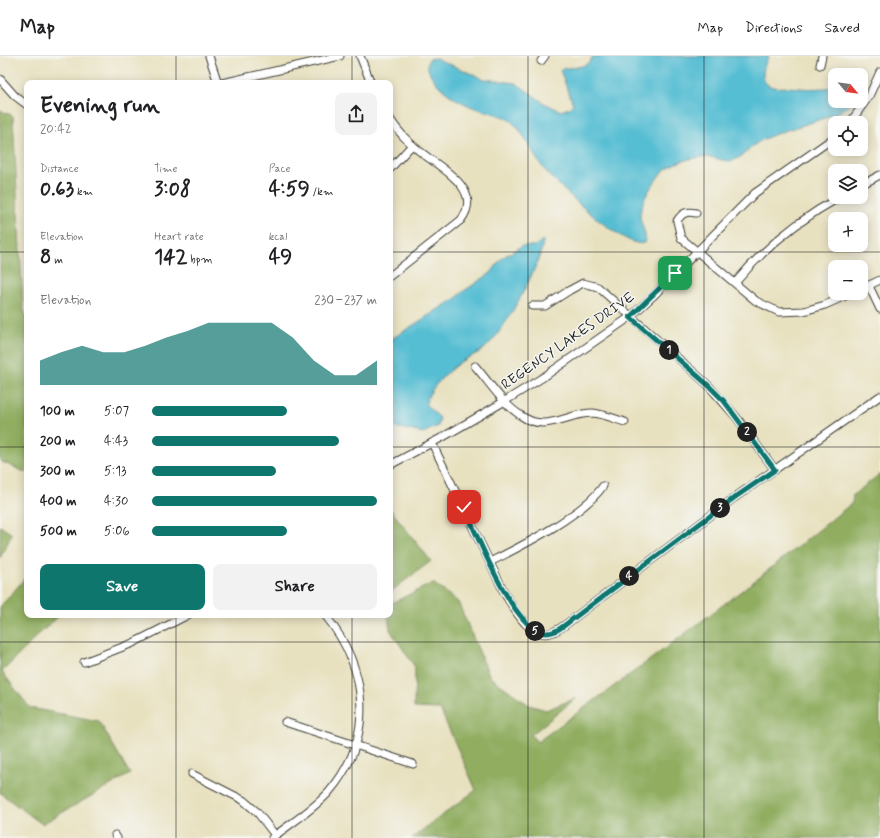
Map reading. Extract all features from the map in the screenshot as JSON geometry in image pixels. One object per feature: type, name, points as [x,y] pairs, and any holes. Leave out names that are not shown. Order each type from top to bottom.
[{"type":"street","points":[[209,56],[217,80]]},
{"type":"street","points":[[235,80],[340,56]]},
{"type":"street","points":[[360,56],[370,80]]},
{"type":"street","points":[[820,65],[822,56]]},
{"type":"street","points":[[855,116],[869,96],[880,72]]},
{"type":"street","points":[[0,79],[15,96],[24,103]]},
{"type":"street","points":[[393,123],[412,145],[455,179],[464,189],[468,201],[468,207],[461,220],[393,274]]},
{"type":"street","name":"REGENCY LAKES DRIVE","points":[[393,463],[505,401],[545,376],[630,317],[654,296],[697,250],[755,193],[828,142]]},
{"type":"street","points":[[393,166],[412,145]]},
{"type":"street","points":[[868,181],[880,175]]},
{"type":"street","points":[[735,283],[751,264],[780,237],[828,204]]},
{"type":"street","points":[[696,213],[686,212],[681,214],[677,221],[681,238],[756,301],[779,312],[804,311],[836,300]]},
{"type":"street","points":[[880,280],[869,286],[880,309]]},
{"type":"street","points":[[532,306],[545,306],[583,283],[598,287],[724,401],[775,470]]},
{"type":"street","points":[[475,366],[520,416],[535,423],[550,424],[593,413],[625,422]]},
{"type":"street","points":[[432,443],[505,594],[524,622],[537,632],[554,632],[728,503],[880,396]]},
{"type":"street","points":[[490,562],[527,542],[583,508],[598,494],[603,486]]},
{"type":"street","points":[[84,662],[133,643],[182,618]]},
{"type":"street","points":[[192,774],[243,800],[257,812],[274,837],[329,792],[344,770],[354,745],[361,713],[357,674],[351,656],[340,635],[327,618]]},
{"type":"street","points":[[285,722],[413,764]]},
{"type":"green space","points":[[0,110],[13,116],[24,310],[24,472],[0,461]]},
{"type":"green space","points":[[880,474],[880,838],[412,838],[476,790],[440,709],[414,708],[415,667],[390,630],[388,618],[393,618],[393,603],[433,583],[458,602],[490,677],[529,705],[546,710],[576,698],[531,735],[537,742],[657,655],[775,565],[852,503],[853,495]]},
{"type":"green space","points":[[393,513],[431,561],[393,590]]},
{"type":"green space","points":[[0,526],[12,534],[0,558]]},
{"type":"green space","points":[[24,579],[24,618],[57,618],[2,672],[30,708],[99,721],[130,774],[42,824],[0,793],[0,607]]},
{"type":"water","points":[[593,56],[632,56],[637,58],[645,56],[769,56],[763,73],[763,78],[768,85],[773,87],[828,87],[828,108],[845,108],[821,119],[784,131],[760,141],[742,156],[734,160],[727,161],[703,157],[682,161],[668,167],[659,176],[644,200],[640,211],[640,217],[645,234],[645,240],[644,243],[635,242],[622,237],[607,227],[562,188],[540,164],[522,133],[514,124],[501,116],[473,107],[448,94],[435,82],[427,66],[429,59],[435,58],[484,79],[516,83],[544,103],[561,111],[569,108],[573,104],[560,70],[583,66],[590,61]]},
{"type":"water","points":[[543,240],[537,263],[530,278],[514,309],[497,335],[477,354],[462,361],[452,369],[440,380],[430,393],[426,405],[440,418],[438,426],[423,433],[393,427],[393,338],[456,298],[491,273],[502,258],[522,246],[535,246]]},
{"type":"route","points":[[464,507],[505,594],[517,614],[524,622],[537,632],[548,633],[554,632],[574,618],[734,498],[775,470],[724,401],[708,385],[630,317],[654,296],[675,273]]}]
